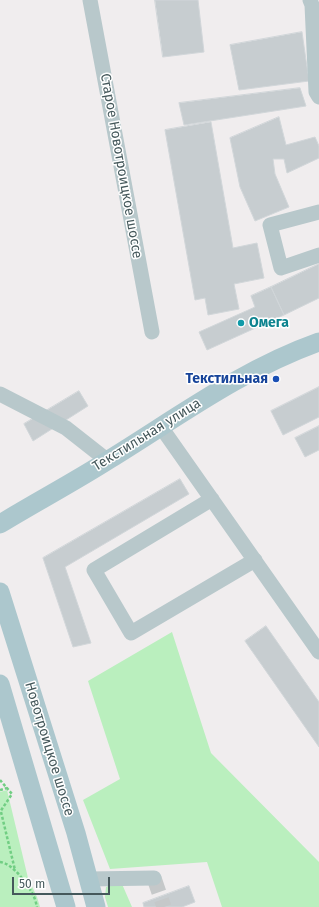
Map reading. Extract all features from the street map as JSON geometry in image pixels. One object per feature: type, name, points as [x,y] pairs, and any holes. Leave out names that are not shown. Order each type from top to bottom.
[{"type":"main road","name":"Текстильная улица","points":[[0,524],[162,427],[222,388],[268,363],[319,342]]},
{"type":"main road","name":"Новотроицкое шоссе","points":[[0,592],[76,834],[96,907]]},
{"type":"main road","name":"Новотроицкое шоссе","points":[[0,684],[66,907]]},
{"type":"street","name":"Старое Новотроицкое шоссе","points":[[90,0],[152,332]]},
{"type":"street","points":[[310,0],[312,4],[316,92],[319,97]]},
{"type":"street","points":[[319,212],[270,225],[281,268],[319,256]]},
{"type":"street","points":[[0,394],[66,428],[108,460]]},
{"type":"street","points":[[162,427],[319,652]]},
{"type":"street","points":[[212,500],[94,570],[131,633],[255,560]]},
{"type":"street","points":[[89,880],[154,878]]},
{"type":"path","points":[[0,780],[12,794],[0,812],[15,870]]},
{"type":"path","points":[[0,790],[7,788]]},
{"type":"path","points":[[0,862],[5,862],[15,870],[34,895],[37,907]]},
{"type":"green space","points":[[172,632],[211,753],[319,862],[319,907],[222,907],[207,862],[110,869],[83,800],[120,779],[88,681]]},
{"type":"green space","points":[[7,790],[28,878],[40,907],[0,907],[0,792]]},
{"type":"green space","points":[[112,884],[122,884],[132,907],[108,907],[105,897],[106,887]]},
{"type":"building","points":[[155,0],[198,0],[204,52],[163,57]]},
{"type":"building","points":[[302,32],[309,81],[239,90],[230,45]]},
{"type":"building","points":[[300,88],[306,106],[184,125],[179,103]]},
{"type":"building","points":[[279,117],[286,145],[315,137],[319,146],[319,158],[287,173],[284,159],[273,159],[275,174],[289,207],[255,221],[240,187],[230,138]]},
{"type":"building","points":[[211,122],[233,248],[257,243],[264,278],[234,284],[239,309],[208,315],[205,298],[195,300],[165,130]]},
{"type":"building","points":[[319,264],[319,298],[284,315],[271,287]]},
{"type":"building","name":"Омега","points":[[271,287],[284,315],[207,350],[199,332],[255,307],[251,296]]},
{"type":"building","points":[[319,387],[319,417],[283,435],[271,411]]},
{"type":"building","points":[[79,391],[88,406],[33,441],[24,424]]},
{"type":"building","points":[[319,426],[319,450],[305,457],[295,438]]},
{"type":"building","points":[[180,479],[189,494],[65,567],[91,643],[73,647],[43,558]]},
{"type":"building","points":[[266,626],[319,702],[319,747],[245,641]]},
{"type":"building","points":[[189,886],[195,902],[182,907],[144,907],[143,903]]},
{"type":"tunnel","points":[[154,878],[164,907]]},
{"type":"place","name":"Омега","points":[[241,323]]},
{"type":"place","name":"Текстильная","points":[[276,379]]}]
